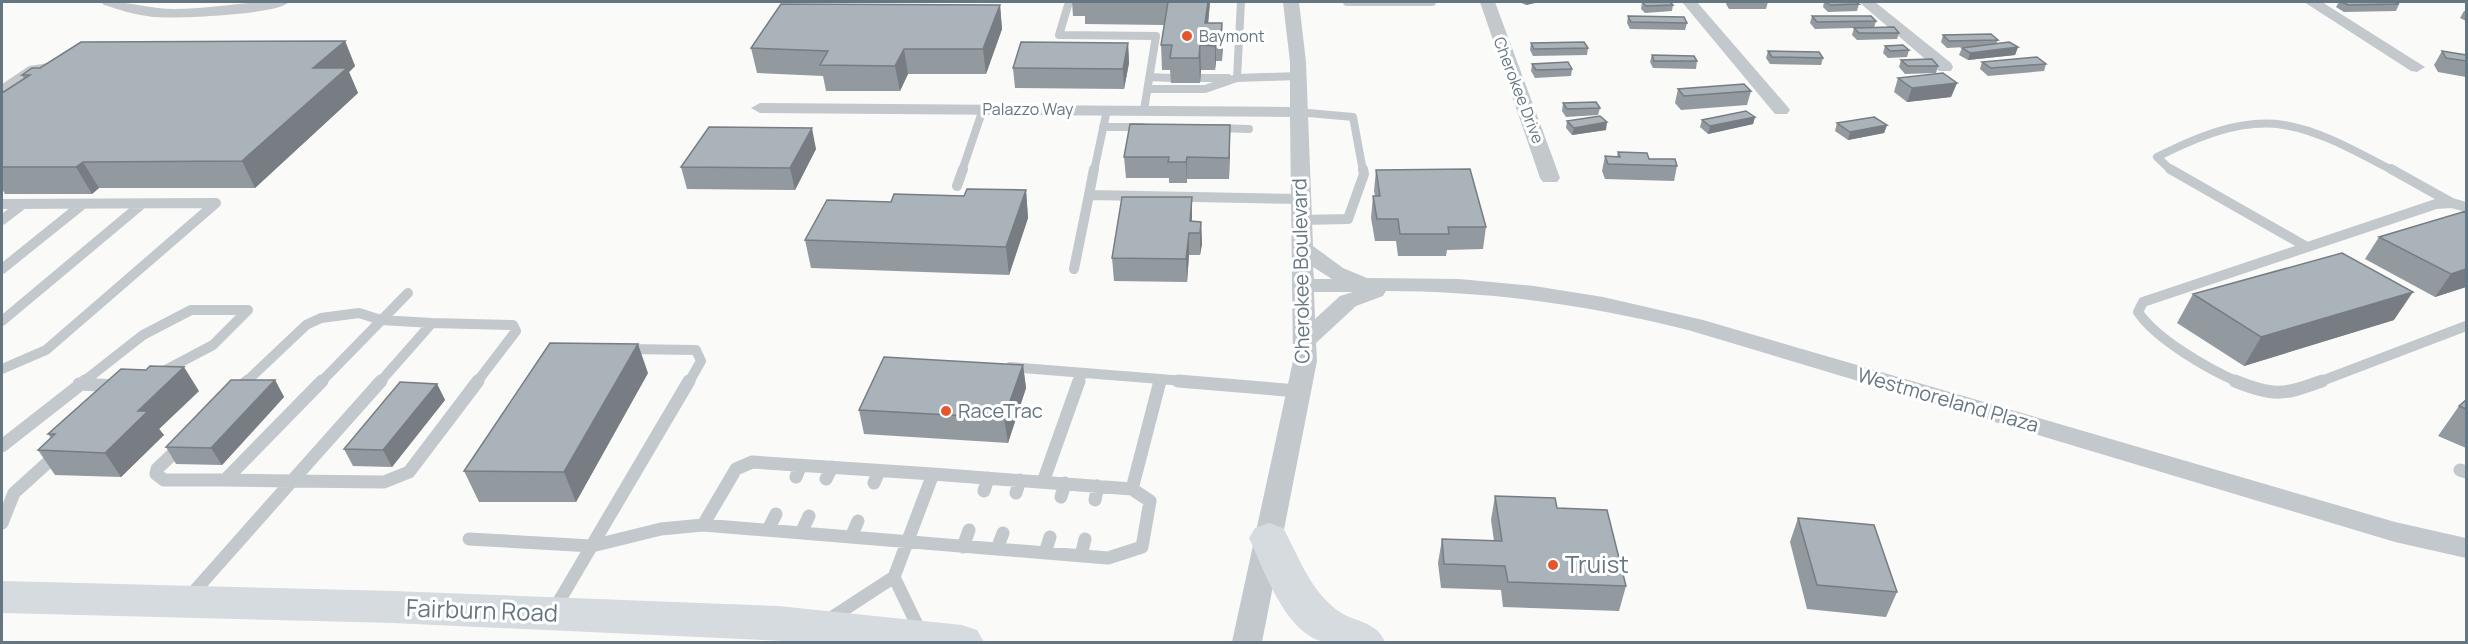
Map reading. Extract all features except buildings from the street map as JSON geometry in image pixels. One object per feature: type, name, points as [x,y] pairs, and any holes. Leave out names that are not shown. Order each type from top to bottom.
[{"type":"main road","points":[[1269,538],[1295,593],[1322,622],[1364,642]]},
{"type":"main road","name":"Fairburn Road","points":[[2,597],[552,614],[818,627],[943,640]]},
{"type":"street","points":[[109,2],[146,11],[202,13],[281,2]]},
{"type":"street","name":"Cherokee Boulevard","points":[[1247,642],[1305,361],[1304,249],[1297,76],[1291,2]]},
{"type":"street","name":"Cherokee Drive","points":[[1487,2],[1510,70],[1529,111],[1550,178]]},
{"type":"street","points":[[1689,2],[1781,110]]},
{"type":"street","points":[[1866,2],[1945,67]]},
{"type":"street","points":[[2312,2],[2417,68]]},
{"type":"street","name":"Palazzo Way","points":[[760,108],[983,109],[1146,119],[1297,112]]},
{"type":"street","name":"Westmoreland Plaza","points":[[1304,249],[1335,273],[1371,285]]},
{"type":"street","name":"Westmoreland Plaza","points":[[1304,342],[1348,301],[1379,290],[1423,284]]},
{"type":"street","name":"Westmoreland Plaza","points":[[1304,286],[1423,284],[1510,290],[1600,302],[1695,325],[2384,528],[2466,548]]},
{"type":"lane","points":[[1069,2],[1059,35],[1156,36],[1146,119]]},
{"type":"lane","points":[[1237,78],[1241,2]]},
{"type":"lane","points":[[1347,2],[1429,2]]},
{"type":"lane","points":[[2,88],[30,69],[62,65]]},
{"type":"lane","points":[[1200,78],[1297,76]]},
{"type":"lane","points":[[1150,77],[1171,78]]},
{"type":"lane","points":[[1148,88],[1205,89],[1237,78]]},
{"type":"lane","points":[[957,186],[983,109]]},
{"type":"lane","points":[[1297,112],[1353,117],[1364,174],[1348,219],[1302,220]]},
{"type":"lane","points":[[1074,269],[1105,118]]},
{"type":"lane","points":[[2307,248],[2172,171],[2157,157],[2189,141],[2253,125],[2277,123],[2324,139],[2419,181],[2452,203],[2466,207]]},
{"type":"lane","points":[[1204,128],[1249,129]]},
{"type":"lane","points":[[1089,195],[1302,199]]},
{"type":"lane","points":[[2,204],[216,203],[46,350],[2,369]]},
{"type":"lane","points":[[2452,203],[2436,204],[2143,302],[2138,312],[2147,326],[2247,388],[2270,395],[2288,394],[2466,326]]},
{"type":"lane","points":[[2,220],[23,204]]},
{"type":"lane","points":[[2,269],[83,204]]},
{"type":"lane","points":[[2,321],[142,204]]},
{"type":"lane","points":[[225,480],[408,293]]},
{"type":"lane","points":[[2,446],[79,384],[143,335],[191,310],[248,310],[213,345],[131,390],[79,384]]},
{"type":"lane","points":[[190,437],[157,469],[156,474],[164,480],[384,482],[397,479],[409,472],[516,331],[513,324],[381,320],[348,313],[321,318],[306,325],[231,397]]},
{"type":"lane","points":[[185,602],[432,323]]},
{"type":"lane","points":[[552,614],[701,361],[696,350],[618,348]]},
{"type":"lane","points":[[993,366],[1299,392]]},
{"type":"lane","points":[[1043,482],[1082,373]]},
{"type":"lane","points":[[1132,489],[1160,380]]},
{"type":"lane","points":[[2,523],[5,504],[14,493],[65,447]]},
{"type":"lane","points":[[469,539],[592,546],[661,529],[703,525],[1108,558],[1142,547],[1150,501],[1132,489],[1020,480],[986,484],[933,474],[879,471],[829,473],[799,471],[752,462],[736,469],[703,525]]},
{"type":"lane","points":[[874,483],[879,471]]},
{"type":"lane","points":[[818,627],[894,577],[933,474]]},
{"type":"lane","points":[[1016,493],[1020,480]]},
{"type":"lane","points":[[1061,497],[1065,483]]},
{"type":"lane","points":[[1095,500],[1098,486]]},
{"type":"lane","points":[[768,530],[776,514]]},
{"type":"lane","points":[[801,533],[808,516]]},
{"type":"lane","points":[[850,537],[858,521]]},
{"type":"lane","points":[[963,547],[969,530]]},
{"type":"lane","points":[[997,549],[1003,533]]},
{"type":"lane","points":[[1046,553],[1050,537]]},
{"type":"lane","points":[[1081,556],[1085,539]]},
{"type":"lane","points":[[894,577],[943,640]]},
{"type":"place","name":"Baymont","points":[[1187,36]]},
{"type":"place","name":"RaceTrac","points":[[946,411]]},
{"type":"place","name":"Truist","points":[[1553,565]]}]
